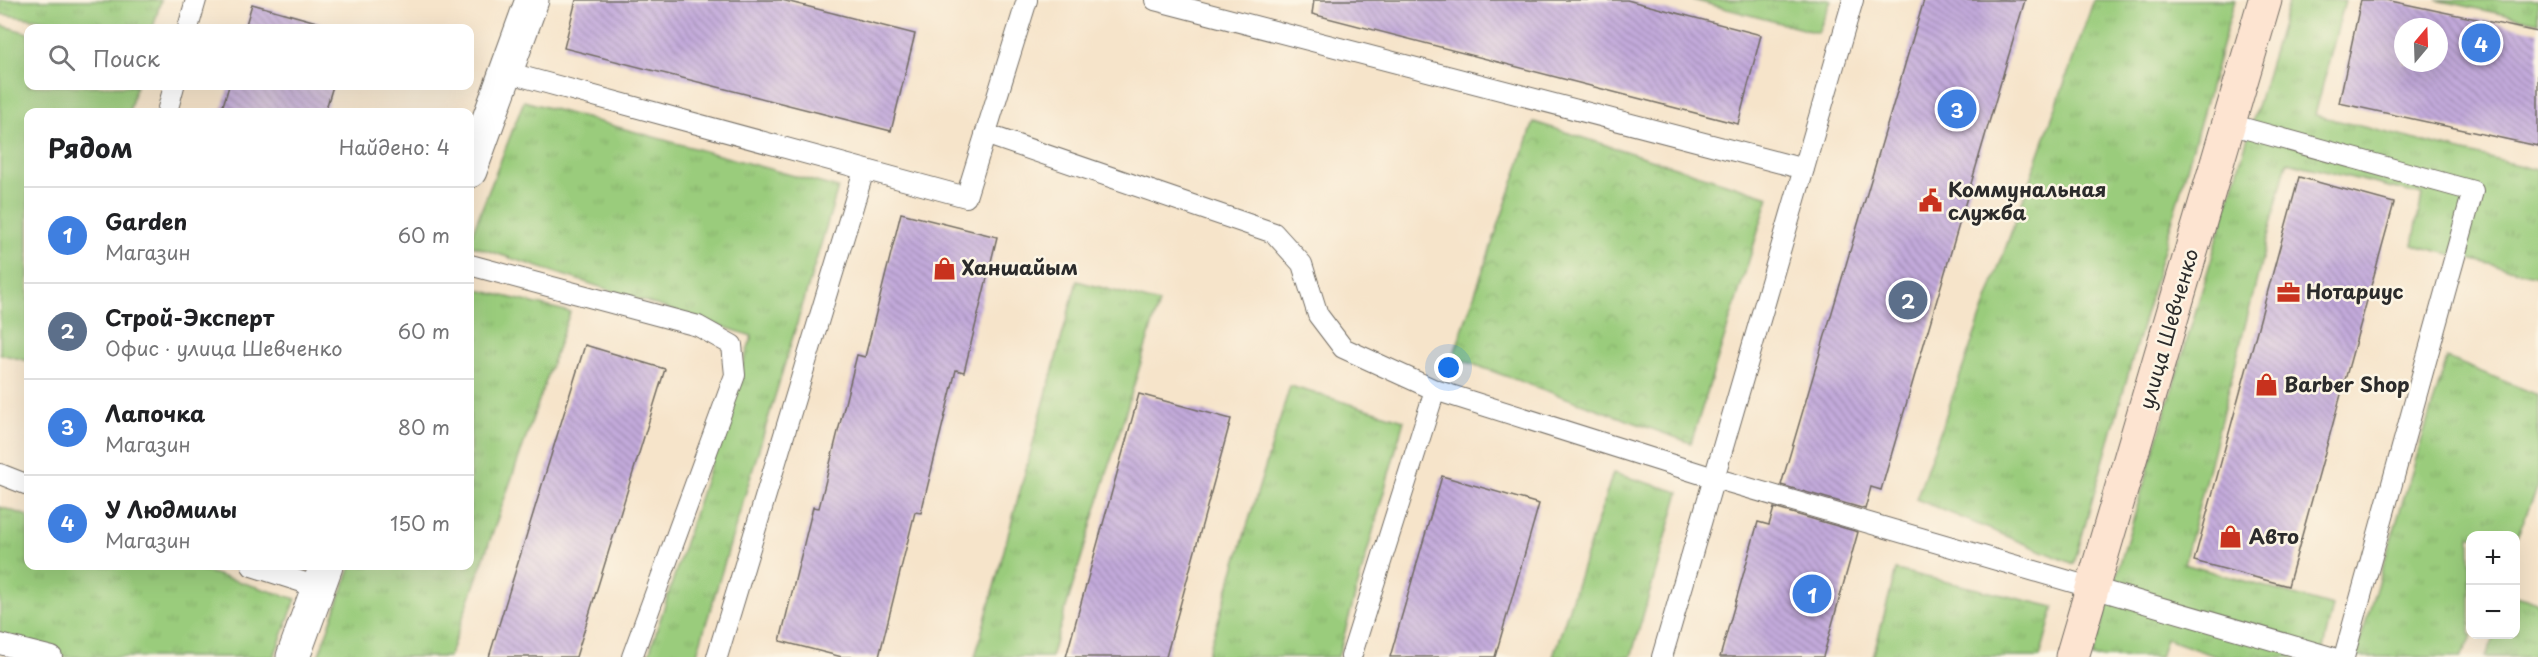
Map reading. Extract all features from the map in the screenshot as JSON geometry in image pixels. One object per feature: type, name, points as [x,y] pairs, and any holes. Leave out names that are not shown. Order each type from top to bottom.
[{"type":"street","points":[[474,160],[532,0]]},
{"type":"street","name":"улица Шевченко","points":[[2072,657],[2265,0]]},
{"type":"street","points":[[293,657],[322,576]]},
{"type":"lane","points":[[189,24],[196,0]]},
{"type":"lane","points":[[506,72],[966,197],[1027,0]]},
{"type":"lane","points":[[1155,0],[1804,169]]},
{"type":"lane","points":[[1662,657],[1854,0]]},
{"type":"lane","points":[[168,108],[173,90]]},
{"type":"lane","points":[[2229,124],[2473,191],[2344,657]]},
{"type":"lane","points":[[985,134],[1274,233],[1302,264],[1318,315],[1343,348],[1435,390],[1714,478],[2093,586],[2331,657]]},
{"type":"lane","points":[[717,657],[864,170]]},
{"type":"lane","points":[[474,266],[698,326],[732,345],[735,375],[632,657]]},
{"type":"lane","points":[[1351,657],[1435,390]]},
{"type":"lane","points":[[0,474],[24,483]]},
{"type":"lane","points":[[280,570],[322,576]]},
{"type":"lane","points":[[0,644],[52,657]]},
{"type":"green space","points":[[0,0],[161,0],[154,24],[69,24],[0,14]]},
{"type":"green space","points":[[1693,0],[1831,0],[1818,33]]},
{"type":"green space","points":[[2094,0],[2235,0],[2074,564],[1916,499]]},
{"type":"green space","points":[[2289,0],[2345,0],[2315,115],[2538,170],[2538,276],[2413,245],[2422,195],[2287,162],[2184,564],[2333,606],[2321,657],[2218,657],[2166,639],[2160,657],[2092,657]]},
{"type":"green space","points":[[2437,0],[2538,0],[2538,22]]},
{"type":"green space","points":[[0,25],[24,32],[24,90],[135,90],[130,108],[24,108],[24,360],[0,354]]},
{"type":"green space","points":[[524,101],[838,188],[696,657],[648,657],[752,336],[474,246],[474,229]]},
{"type":"green space","points":[[1534,122],[1769,197],[1691,443],[1453,357]]},
{"type":"green space","points":[[1077,281],[1159,303],[1051,657],[975,657]]},
{"type":"green space","points":[[474,289],[570,312],[449,657],[318,657],[350,570],[474,570]]},
{"type":"green space","points":[[2447,358],[2538,395],[2538,486],[2519,531],[2466,531],[2466,639],[2471,639],[2461,657],[2355,657]]},
{"type":"green space","points":[[1290,386],[1404,420],[1338,657],[1207,657]]},
{"type":"green space","points":[[1613,473],[1679,492],[1631,657],[1553,657]]},
{"type":"green space","points":[[0,507],[24,515],[24,570],[201,570],[296,599],[274,657],[65,657],[0,636]]},
{"type":"green space","points":[[1896,570],[2054,607],[2040,657],[1873,657]]},
{"type":"green space","points":[[2520,597],[2538,602],[2538,657],[2485,657],[2494,639],[2520,639]]},
{"type":"building","points":[[576,0],[782,0],[915,34],[891,131],[564,48]]},
{"type":"building","points":[[1314,0],[1627,0],[1761,35],[1738,124],[1312,14]]},
{"type":"building","points":[[1924,0],[2025,0],[1881,490],[1871,487],[1865,509],[1781,485]]},
{"type":"building","points":[[2361,0],[2386,0],[2538,32],[2538,146],[2339,103]]},
{"type":"building","points":[[252,4],[324,24],[246,24]]},
{"type":"building","points":[[228,90],[332,90],[326,108],[222,108]]},
{"type":"building","points":[[2299,177],[2394,203],[2288,586],[2194,561]]},
{"type":"building","points":[[901,213],[997,237],[964,372],[956,370],[921,513],[915,512],[879,657],[842,657],[780,641],[813,507],[819,508],[857,355],[865,357]]},
{"type":"building","points":[[585,345],[665,369],[576,657],[489,657]]},
{"type":"building","points":[[1139,394],[1231,419],[1166,657],[1066,657]]},
{"type":"building","points":[[1442,476],[1539,504],[1495,657],[1390,657]]},
{"type":"building","points":[[1774,508],[1858,532],[1823,657],[1720,657],[1758,522],[1769,525]]},
{"type":"place","name":"У Людмилы","points":[[2481,43]]},
{"type":"place","name":"Лапочка","points":[[1957,109]]},
{"type":"place","name":"Коммунальная служба","points":[[1930,201]]},
{"type":"place","name":"Ханшайым","points":[[944,268]]},
{"type":"place","name":"Нотариус","points":[[2288,292]]},
{"type":"place","name":"Строй-Эксперт","points":[[1908,300]]},
{"type":"place","name":"Barber Shop","points":[[2266,385]]},
{"type":"place","name":"Авто","points":[[2231,537]]},
{"type":"place","name":"Garden","points":[[1812,594]]}]
